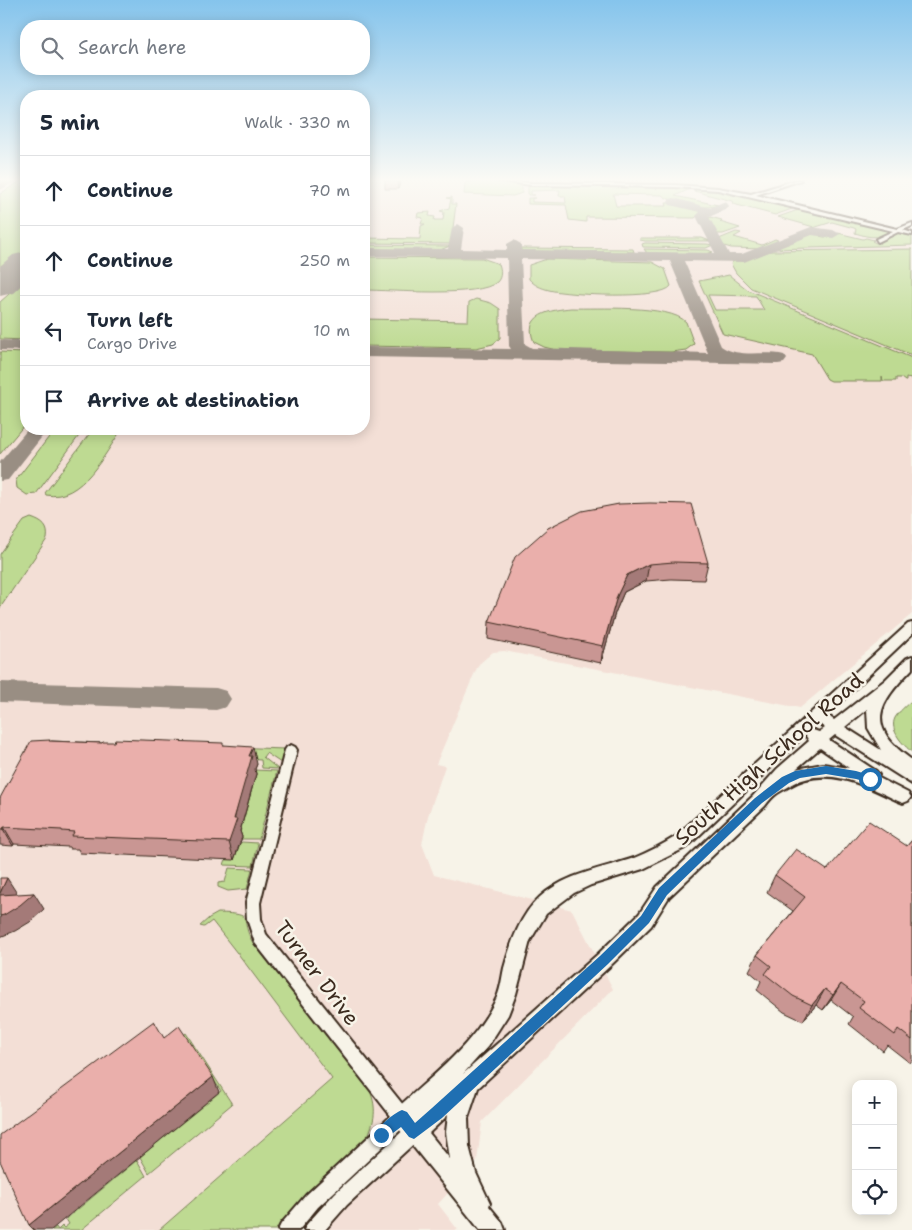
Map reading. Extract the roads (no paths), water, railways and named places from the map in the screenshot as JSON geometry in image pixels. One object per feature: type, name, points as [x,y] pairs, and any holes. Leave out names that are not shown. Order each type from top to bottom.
[{"type":"street","points":[[878,240],[883,237]]},
{"type":"street","name":"South High School Road","points":[[408,1125],[467,1056],[495,1019],[505,1000],[527,929],[533,917],[547,902],[565,889],[592,876],[636,864],[664,853],[681,842],[814,728],[912,628]]},
{"type":"street","name":"South High School Road","points":[[814,728],[836,728],[890,683],[912,661]]},
{"type":"street","points":[[890,683],[874,710],[876,728],[887,747],[912,768]]},
{"type":"street","points":[[814,728],[908,800]]},
{"type":"street","name":"South High School Road","points":[[408,1125],[472,1079],[604,960],[645,920],[663,892],[759,800],[782,773],[814,728]]},
{"type":"street","points":[[836,728],[912,778]]},
{"type":"street","name":"Turner Drive","points":[[291,750],[254,903],[256,928],[260,938],[408,1125]]},
{"type":"street","points":[[759,800],[792,776],[826,770],[870,779],[908,800]]},
{"type":"street","points":[[472,1079],[457,1116],[456,1137],[458,1150],[470,1186],[491,1226]]},
{"type":"street","points":[[408,1125],[491,1226]]},
{"type":"street","points":[[287,1230],[312,1202],[408,1125]]},
{"type":"street","points":[[313,1230],[408,1125]]}]
